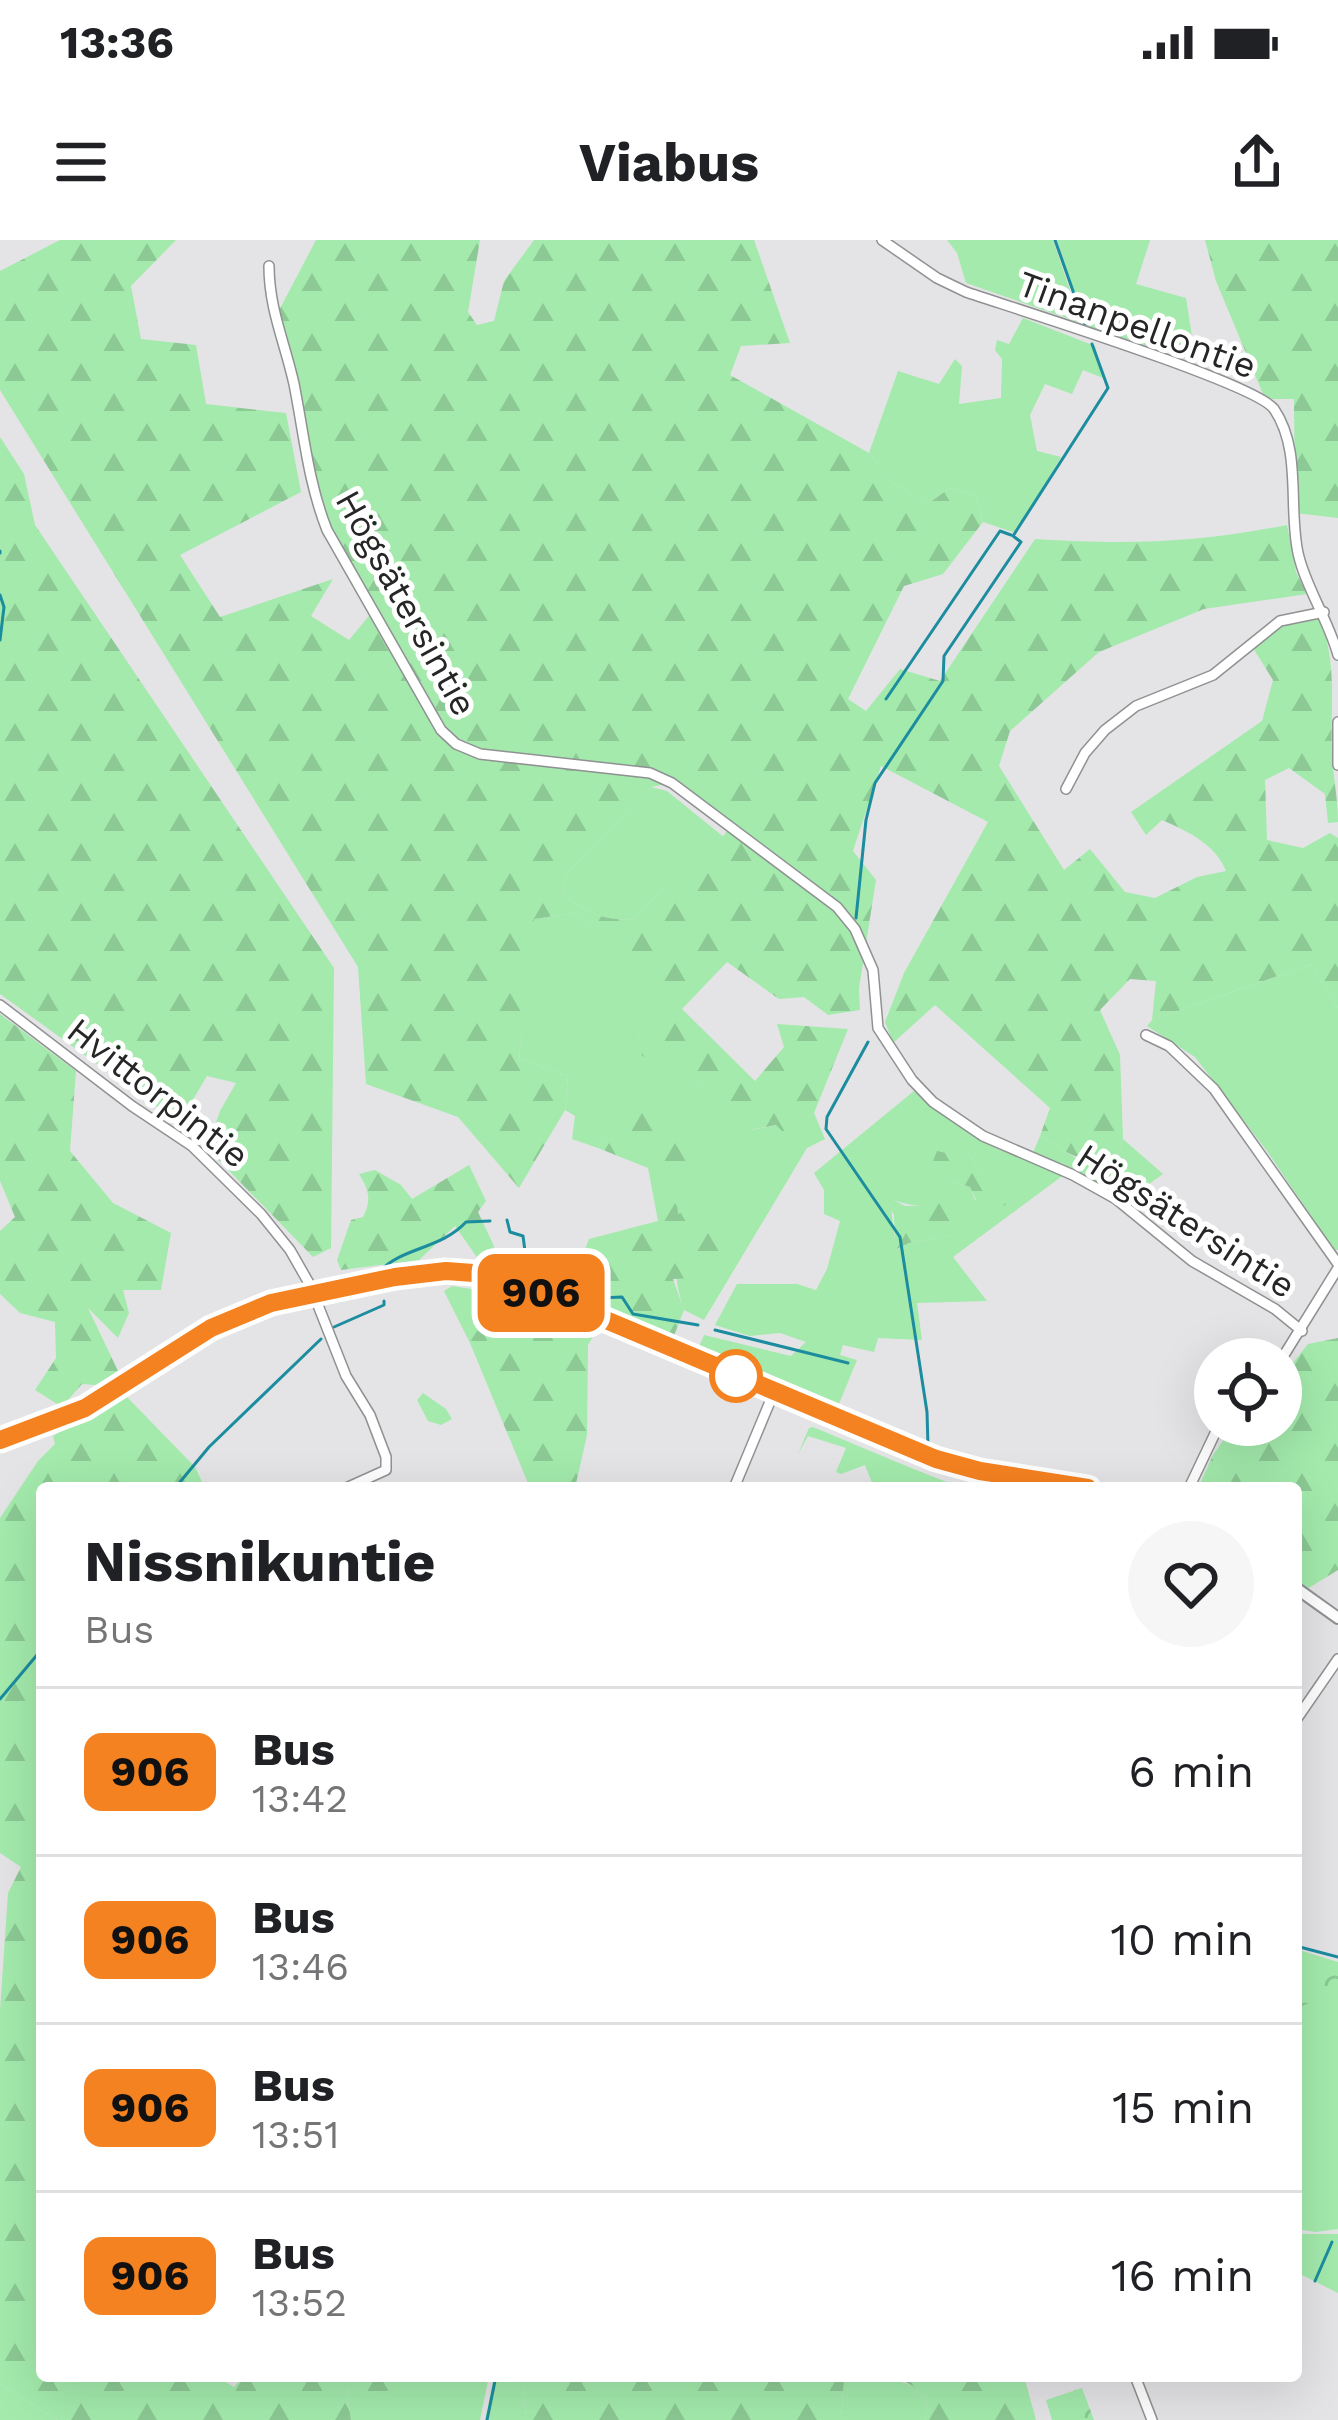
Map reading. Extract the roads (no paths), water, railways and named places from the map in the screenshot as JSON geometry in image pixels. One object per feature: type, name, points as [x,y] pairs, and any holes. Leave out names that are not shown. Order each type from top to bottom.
[{"type":"street","name":"Tinanpellontie","points":[[882,240],[966,292],[1267,401],[1286,436],[1298,552],[1338,655]]},
{"type":"street","name":"Högsätersintie","points":[[269,266],[274,320],[293,379],[316,502],[327,530],[441,730],[456,745],[481,754],[650,773],[672,783],[837,907],[855,929],[873,970],[878,1028],[912,1081],[933,1102],[983,1136],[1116,1199],[1192,1261],[1275,1309],[1302,1331]]},
{"type":"street","points":[[1066,789],[1085,753],[1136,706],[1213,676],[1280,621],[1324,612]]},
{"type":"street","points":[[1338,722],[1338,765]]},
{"type":"street","name":"Hvittorpintie","points":[[0,1004],[204,1156],[290,1250],[386,1457],[386,1470],[359,1482]]},
{"type":"street","points":[[1146,1034],[1169,1046],[1214,1089],[1338,1266],[1297,1338]]},
{"type":"street","points":[[0,1440],[85,1408],[227,1319],[313,1293],[424,1272],[487,1274],[949,1463],[1055,1482]]},
{"type":"street","points":[[736,1482],[774,1392]]},
{"type":"street","points":[[1192,1482],[1209,1446]]},
{"type":"street","points":[[1302,1592],[1338,1618]]},
{"type":"street","points":[[1302,1711],[1338,1659]]},
{"type":"street","points":[[1137,2382],[1152,2420]]},
{"type":"waterway","points":[[1055,240],[1085,325]]},
{"type":"waterway","points":[[856,918],[866,820],[875,783],[943,681],[944,656],[1021,542],[1013,536],[1108,388],[1092,344]]},
{"type":"waterway","points":[[886,699],[1000,531],[1011,535]]},
{"type":"waterway","points":[[0,595],[4,607],[0,640]]},
{"type":"waterway","points":[[868,1042],[827,1117],[826,1129],[900,1237],[928,1446]]},
{"type":"waterway","points":[[507,1220],[510,1232],[523,1236],[525,1251],[542,1273],[558,1276]]},
{"type":"waterway","points":[[380,1271],[466,1222],[490,1221]]},
{"type":"waterway","points":[[575,1279],[588,1282],[601,1298],[622,1297],[633,1314],[698,1325]]},
{"type":"waterway","points":[[334,1327],[384,1301]]},
{"type":"waterway","points":[[715,1330],[848,1363]]},
{"type":"waterway","points":[[180,1482],[209,1447],[321,1339]]},
{"type":"waterway","points":[[0,1699],[36,1656]]},
{"type":"waterway","points":[[1302,1948],[1338,1957]]},
{"type":"waterway","points":[[1315,2281],[1332,2242]]},
{"type":"waterway","points":[[487,2420],[495,2382]]}]
